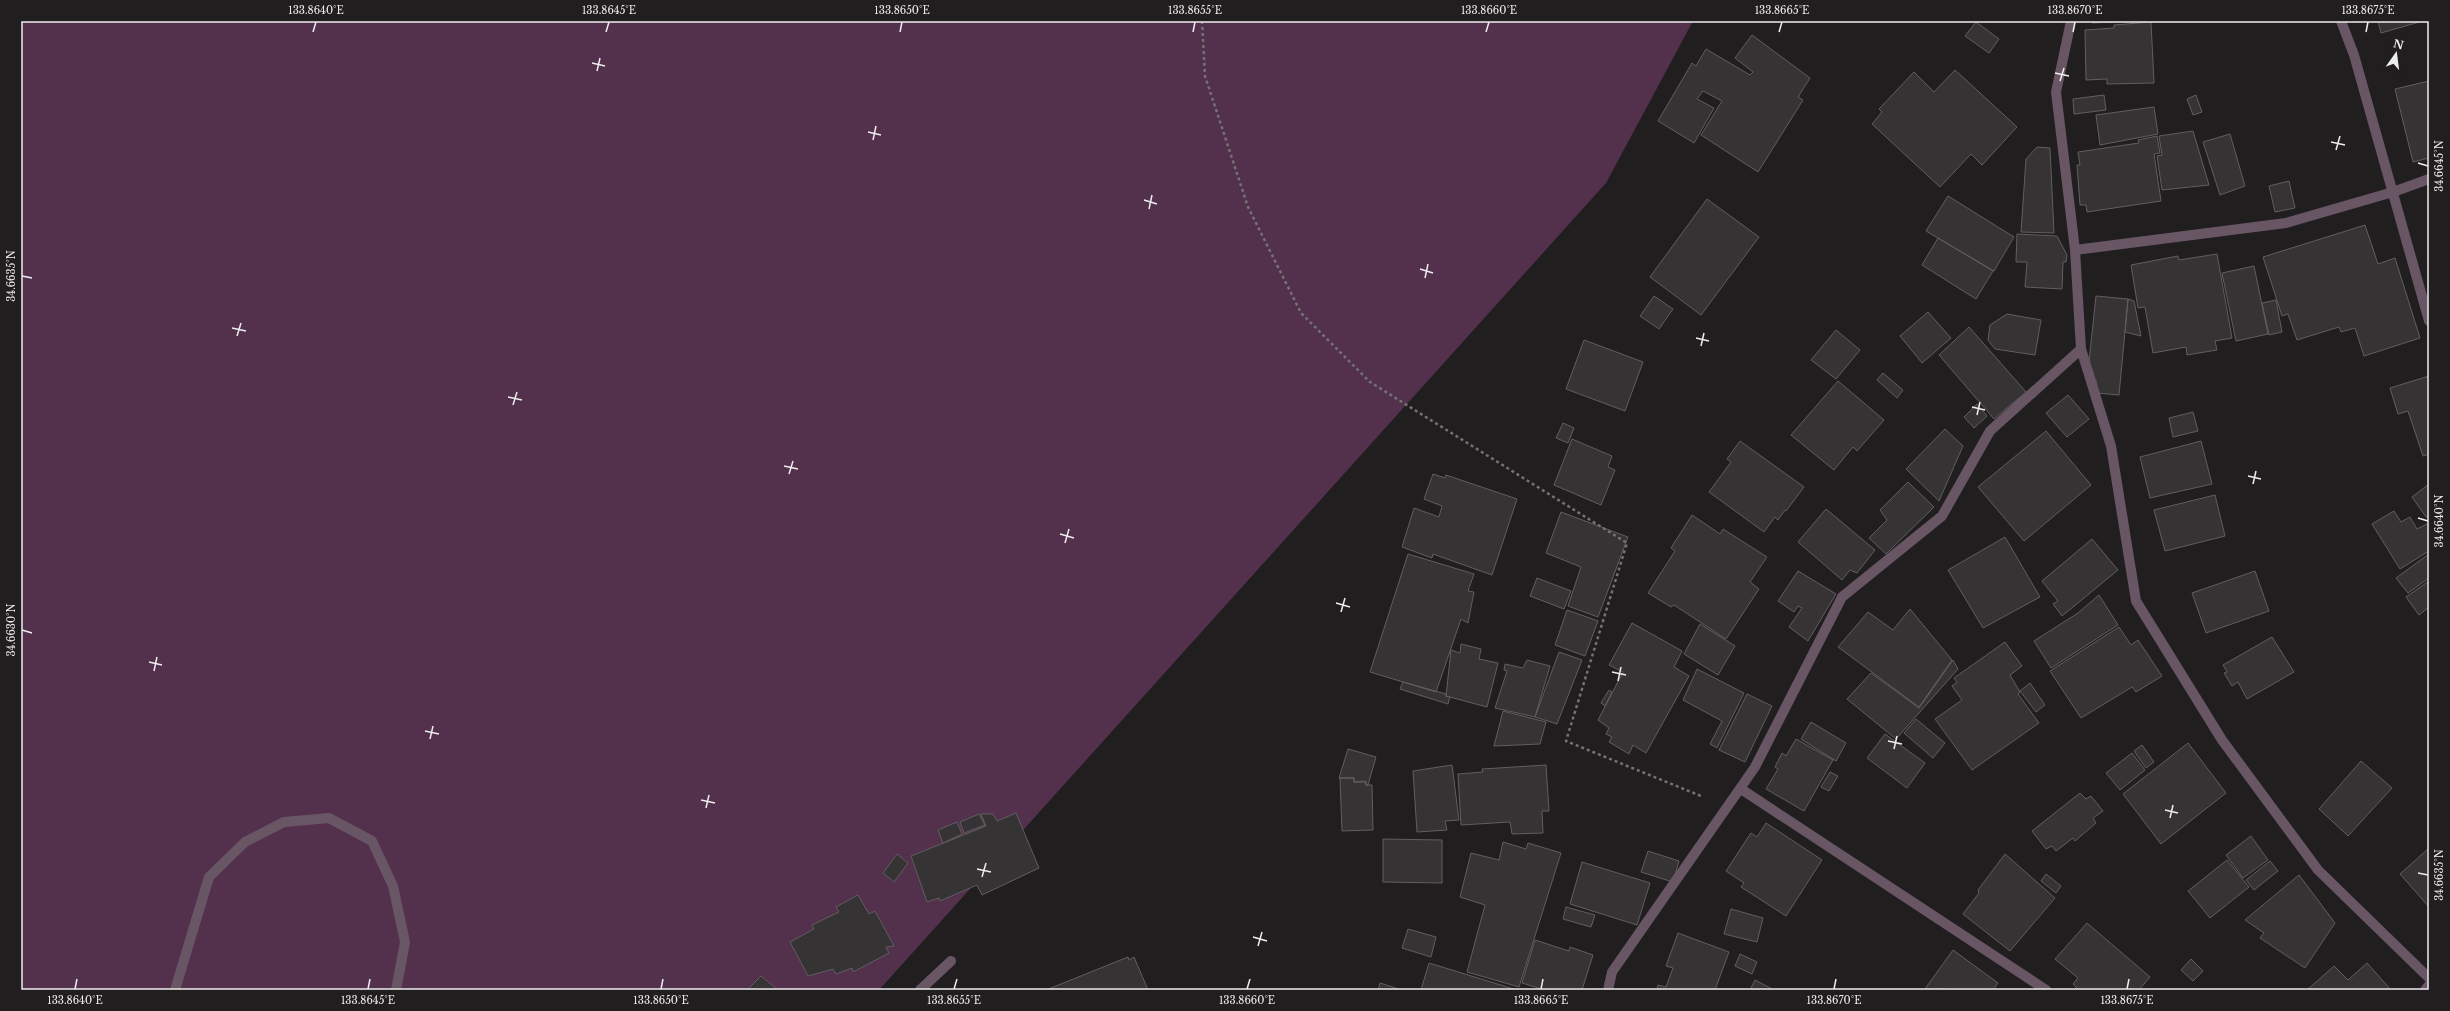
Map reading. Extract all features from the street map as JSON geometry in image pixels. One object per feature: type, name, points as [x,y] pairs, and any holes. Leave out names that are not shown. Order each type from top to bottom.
[{"type":"street","points":[[2071,21],[2056,92],[2075,250],[2081,349],[2111,446],[2136,601],[2222,740],[2318,870],[2429,978]]},
{"type":"street","points":[[2341,21],[2354,55],[2429,322]]},
{"type":"street","points":[[2075,250],[2286,223],[2393,192],[2429,179]]},
{"type":"street","points":[[1608,990],[1612,972],[1728,808],[1755,767],[1842,597],[1942,516],[1990,431],[2081,349]]},
{"type":"street","points":[[1741,789],[2046,990]]},
{"type":"street","points":[[175,990],[209,877],[246,842],[284,822],[329,818],[372,841],[393,886],[405,942],[396,990]]},
{"type":"street","points":[[920,990],[951,961]]},
{"type":"street","points":[[2425,990],[2429,985]]},
{"type":"path","points":[[1202,21],[1205,76],[1248,207],[1301,313],[1370,382],[1627,543],[1566,741],[1728,808]]},
{"type":"shaded area","points":[[21,21],[1693,21],[1606,183],[879,990],[21,990]]},
{"type":"building","points":[[2092,21],[2130,21],[2092,23]]},
{"type":"building","points":[[2378,21],[2423,21],[2381,33]]},
{"type":"building","points":[[1976,22],[1999,39],[1989,53],[1965,36]]},
{"type":"building","points":[[2151,22],[2154,83],[2107,84],[2107,79],[2086,80],[2085,30],[2114,28],[2114,25]]},
{"type":"building","points":[[1752,35],[1810,78],[1798,97],[1803,100],[1758,172],[1701,135],[1722,101],[1703,91],[1697,99],[1714,108],[1694,143],[1658,121],[1692,63],[1696,66],[1706,49],[1750,75],[1753,72],[1735,58]]},
{"type":"building","points":[[1955,70],[2017,127],[1982,165],[1971,154],[1940,187],[1872,124],[1882,112],[1879,109],[1914,72],[1934,92]]},
{"type":"building","points":[[2429,81],[2429,158],[2413,162],[2395,89]]},
{"type":"building","points":[[2104,95],[2106,110],[2074,114],[2073,99]]},
{"type":"building","points":[[2196,95],[2202,112],[2193,115],[2187,99]]},
{"type":"building","points":[[2154,107],[2158,134],[2100,145],[2096,115]]},
{"type":"building","points":[[2193,131],[2209,185],[2162,190],[2157,156],[2162,155],[2159,136]]},
{"type":"building","points":[[2230,134],[2245,186],[2220,195],[2203,142]]},
{"type":"building","points":[[2157,136],[2160,153],[2154,154],[2161,201],[2087,212],[2086,205],[2080,205],[2077,165],[2080,165],[2078,152],[2139,143],[2138,140]]},
{"type":"building","points":[[2037,147],[2050,148],[2054,233],[2021,232],[2026,159]]},
{"type":"building","points":[[2289,181],[2295,208],[2275,212],[2269,186]]},
{"type":"building","points":[[1948,196],[2014,237],[1994,271],[1926,231]]},
{"type":"building","points":[[1707,199],[1759,237],[1701,315],[1650,277]]},
{"type":"building","points":[[2365,225],[2378,264],[2395,258],[2420,338],[2364,356],[2355,328],[2341,332],[2339,327],[2297,340],[2288,314],[2282,316],[2263,257]]},
{"type":"building","points":[[2017,234],[2057,236],[2067,255],[2066,262],[2063,262],[2062,289],[2025,287],[2027,262],[2016,262]]},
{"type":"building","points":[[1938,238],[1993,271],[1976,299],[1922,265]]},
{"type":"building","points":[[2217,254],[2232,338],[2215,341],[2217,350],[2187,355],[2186,347],[2153,353],[2145,307],[2138,308],[2131,265],[2178,256],[2179,260]]},
{"type":"building","points":[[2254,266],[2268,334],[2236,341],[2222,273]]},
{"type":"building","points":[[1654,296],[1673,309],[1659,329],[1640,316]]},
{"type":"building","points":[[2096,296],[2128,299],[2119,395],[2096,393],[2096,380],[2087,380]]},
{"type":"building","points":[[2128,299],[2134,301],[2141,336],[2125,332]]},
{"type":"building","points":[[2276,300],[2282,332],[2269,335],[2262,303]]},
{"type":"building","points":[[1928,312],[1951,338],[1922,363],[1900,336]]},
{"type":"building","points":[[2007,314],[2041,320],[2035,355],[1995,349],[1988,340],[1990,325]]},
{"type":"building","points":[[1969,327],[2026,392],[1994,419],[1939,355]]},
{"type":"building","points":[[1836,330],[1860,350],[1836,379],[1811,360]]},
{"type":"building","points":[[1584,340],[1643,362],[1625,411],[1566,389]]},
{"type":"building","points":[[1883,373],[1903,390],[1897,398],[1877,380]]},
{"type":"building","points":[[2429,376],[2429,454],[2423,456],[2408,411],[2398,414],[2390,388]]},
{"type":"building","points":[[1838,381],[1884,420],[1857,451],[1853,447],[1834,470],[1791,435]]},
{"type":"building","points":[[2068,395],[2089,419],[2067,437],[2046,413]]},
{"type":"building","points":[[1977,404],[1987,416],[1974,428],[1964,417]]},
{"type":"building","points":[[2193,412],[2198,431],[2173,437],[2169,418]]},
{"type":"building","points":[[1563,423],[1574,428],[1568,443],[1556,438]]},
{"type":"building","points":[[1945,429],[1963,446],[1939,501],[1906,469]]},
{"type":"building","points":[[2046,431],[2091,485],[2024,541],[1978,487]]},
{"type":"building","points":[[1572,439],[1612,456],[1608,467],[1615,470],[1601,505],[1554,485]]},
{"type":"building","points":[[1740,441],[1804,487],[1778,520],[1775,517],[1764,532],[1709,492],[1731,462],[1727,459]]},
{"type":"building","points":[[2201,441],[2212,484],[2150,498],[2140,457]]},
{"type":"building","points":[[1433,474],[1445,478],[1446,475],[1517,499],[1492,575],[1433,554],[1432,558],[1402,547],[1414,508],[1439,517],[1442,506],[1424,499]]},
{"type":"building","points":[[1908,482],[1934,507],[1886,554],[1869,538],[1887,520],[1880,510]]},
{"type":"building","points":[[2429,484],[2429,515],[2426,517],[2412,497]]},
{"type":"building","points":[[2215,495],[2225,536],[2165,551],[2154,510]]},
{"type":"building","points":[[1826,509],[1875,550],[1857,573],[1850,570],[1842,580],[1798,542]]},
{"type":"building","points":[[2394,511],[2401,522],[2410,517],[2417,529],[2429,523],[2429,551],[2400,569],[2372,524]]},
{"type":"building","points":[[1561,512],[1628,537],[1598,617],[1568,606],[1581,567],[1546,553]]},
{"type":"building","points":[[1692,515],[1720,534],[1723,529],[1767,557],[1750,582],[1759,589],[1726,639],[1674,605],[1671,607],[1648,593],[1675,551],[1671,548]]},
{"type":"building","points":[[2005,537],[2040,597],[1983,628],[1948,570]]},
{"type":"building","points":[[2092,539],[2118,570],[2062,616],[2053,604],[2058,601],[2042,581]]},
{"type":"building","points":[[1408,554],[1474,574],[1468,591],[1474,592],[1468,623],[1461,619],[1436,692],[1370,672]]},
{"type":"building","points":[[2429,554],[2429,578],[2408,593],[2396,578]]},
{"type":"building","points":[[1798,571],[1836,594],[1808,641],[1789,627],[1802,608],[1798,606],[1794,612],[1778,601]]},
{"type":"building","points":[[2255,571],[2269,611],[2206,633],[2192,593]]},
{"type":"building","points":[[1537,578],[1571,591],[1564,609],[1530,596]]},
{"type":"building","points":[[2429,581],[2429,607],[2419,615],[2406,597]]},
{"type":"building","points":[[2099,595],[2118,625],[2051,668],[2034,641],[2078,613]]},
{"type":"building","points":[[1910,609],[1952,660],[1919,707],[1838,647],[1868,612],[1893,630]]},
{"type":"building","points":[[1567,610],[1598,621],[1585,656],[1555,645]]},
{"type":"building","points":[[1632,623],[1682,651],[1674,667],[1689,676],[1646,753],[1633,745],[1629,754],[1609,742],[1612,737],[1606,734],[1609,728],[1598,720],[1623,672],[1609,665]]},
{"type":"building","points":[[1700,624],[1735,646],[1718,675],[1684,654]]},
{"type":"building","points":[[2119,627],[2131,645],[2138,640],[2162,676],[2136,692],[2132,687],[2081,718],[2050,671]]},
{"type":"building","points":[[2272,637],[2294,672],[2247,699],[2238,682],[2232,686],[2224,673],[2227,672],[2223,665]]},
{"type":"building","points":[[2005,642],[2022,666],[2010,675],[2020,692],[2018,694],[2039,723],[1972,770],[1935,719],[1962,700],[1952,686],[1957,682],[1954,678]]},
{"type":"building","points":[[1461,644],[1481,649],[1479,659],[1498,663],[1487,707],[1446,696],[1451,650],[1460,653]]},
{"type":"building","points":[[1559,652],[1582,660],[1557,724],[1535,717]]},
{"type":"building","points":[[1527,660],[1550,666],[1535,717],[1495,708],[1507,671],[1504,670],[1505,664],[1523,668]]},
{"type":"building","points":[[1953,660],[1958,669],[1896,739],[1847,699],[1871,673],[1919,708]]},
{"type":"building","points":[[1697,669],[1744,693],[1717,748],[1710,744],[1722,721],[1683,700]]},
{"type":"building","points":[[1403,682],[1446,694],[1445,696],[1450,697],[1448,704],[1400,689]]},
{"type":"building","points":[[2030,683],[2045,705],[2036,712],[2020,691]]},
{"type":"building","points":[[1609,690],[1612,692],[1605,706],[1601,703]]},
{"type":"building","points":[[1747,694],[1772,706],[1745,762],[1719,750]]},
{"type":"building","points":[[1503,711],[1546,722],[1540,744],[1494,746]]},
{"type":"building","points":[[1916,719],[1945,743],[1933,758],[1904,733]]},
{"type":"building","points":[[1811,722],[1846,743],[1836,761],[1801,739]]},
{"type":"building","points":[[1885,734],[1925,763],[1907,788],[1867,758]]},
{"type":"building","points":[[1796,739],[1833,760],[1804,811],[1766,789],[1778,769],[1775,767],[1782,753],[1786,756]]},
{"type":"building","points":[[2188,743],[2226,793],[2161,844],[2123,794]]},
{"type":"building","points":[[2142,745],[2154,762],[2146,768],[2134,751]]},
{"type":"building","points":[[1348,749],[1376,757],[1368,785],[1366,785],[1366,781],[1354,782],[1354,778],[1339,778]]},
{"type":"building","points":[[2132,753],[2145,770],[2120,790],[2106,773]]},
{"type":"building","points":[[2361,761],[2392,788],[2348,836],[2319,809]]},
{"type":"building","points":[[1452,765],[1459,820],[1445,821],[1447,830],[1417,832],[1413,771]]},
{"type":"building","points":[[1546,765],[1549,811],[1542,811],[1543,833],[1512,834],[1510,822],[1461,825],[1458,774],[1483,772],[1482,769]]},
{"type":"building","points":[[1830,772],[1838,776],[1829,791],[1821,787]]},
{"type":"building","points":[[1340,778],[1354,778],[1354,782],[1365,782],[1366,785],[1372,785],[1373,830],[1342,831]]},
{"type":"building","points":[[2080,793],[2086,799],[2091,796],[2103,811],[2093,818],[2096,823],[2075,841],[2073,838],[2056,851],[2052,846],[2046,849],[2032,831]]},
{"type":"building","points":[[1016,813],[1039,868],[982,895],[977,885],[940,901],[939,898],[927,902],[911,856],[986,826],[981,814],[993,814],[997,821]]},
{"type":"building","points":[[979,814],[985,825],[964,833],[960,822]]},
{"type":"building","points":[[957,822],[962,834],[943,843],[938,830]]},
{"type":"building","points":[[1766,823],[1822,860],[1786,916],[1741,887],[1744,883],[1726,871],[1751,833],[1757,837]]},
{"type":"building","points":[[2251,836],[2268,860],[2243,878],[2226,855]]},
{"type":"building","points":[[1383,839],[1442,840],[1442,883],[1383,882]]},
{"type":"building","points":[[1503,842],[1526,849],[1528,843],[1561,853],[1519,987],[1467,972],[1485,905],[1460,897],[1471,853],[1499,860]]},
{"type":"building","points":[[2429,848],[2429,907],[2400,874]]},
{"type":"building","points":[[1648,851],[1679,861],[1673,882],[1641,872]]},
{"type":"building","points":[[897,854],[908,863],[894,882],[883,873]]},
{"type":"building","points":[[2005,854],[2055,898],[2010,951],[1963,914],[1979,893],[1978,890]]},
{"type":"building","points":[[2227,860],[2249,887],[2210,918],[2188,891]]},
{"type":"building","points":[[2270,861],[2278,871],[2254,890],[2246,880]]},
{"type":"building","points":[[1582,862],[1650,883],[1637,925],[1570,904]]},
{"type":"building","points":[[2046,874],[2061,886],[2056,893],[2041,881]]},
{"type":"building","points":[[2299,875],[2335,923],[2305,968],[2260,938],[2264,933],[2245,920]]},
{"type":"building","points":[[858,895],[869,914],[875,911],[894,946],[886,947],[889,953],[853,972],[852,968],[836,974],[833,969],[808,976],[790,942],[814,929],[812,925],[839,912],[836,907]]},
{"type":"building","points":[[1566,907],[1595,915],[1591,927],[1563,919]]},
{"type":"building","points":[[1731,909],[1763,918],[1757,942],[1724,934]]},
{"type":"building","points":[[2087,923],[2150,977],[2139,990],[2079,990],[2073,984],[2078,978],[2055,959]]},
{"type":"building","points":[[1408,929],[1436,937],[1431,957],[1402,948]]},
{"type":"building","points":[[1678,933],[1729,952],[1715,990],[1657,990],[1658,985],[1666,987],[1673,968],[1666,966]]},
{"type":"building","points":[[1535,940],[1569,951],[1570,947],[1593,955],[1582,990],[1545,990],[1522,983]]},
{"type":"building","points":[[1953,950],[1998,983],[1993,990],[1925,989]]},
{"type":"building","points":[[1740,954],[1757,962],[1752,974],[1735,966]]},
{"type":"building","points":[[1128,957],[1129,960],[1134,957],[1148,990],[1046,990]]},
{"type":"building","points":[[2191,959],[2203,971],[2193,981],[2181,970]]},
{"type":"building","points":[[1429,963],[1517,990],[1421,990]]},
{"type":"building","points":[[2367,963],[2391,990],[2307,990],[2334,966],[2348,980]]},
{"type":"building","points":[[761,976],[778,990],[747,990]]},
{"type":"building","points":[[1755,980],[1774,990],[1750,990]]},
{"type":"building","points":[[1380,983],[1402,990],[1378,990]]}]
